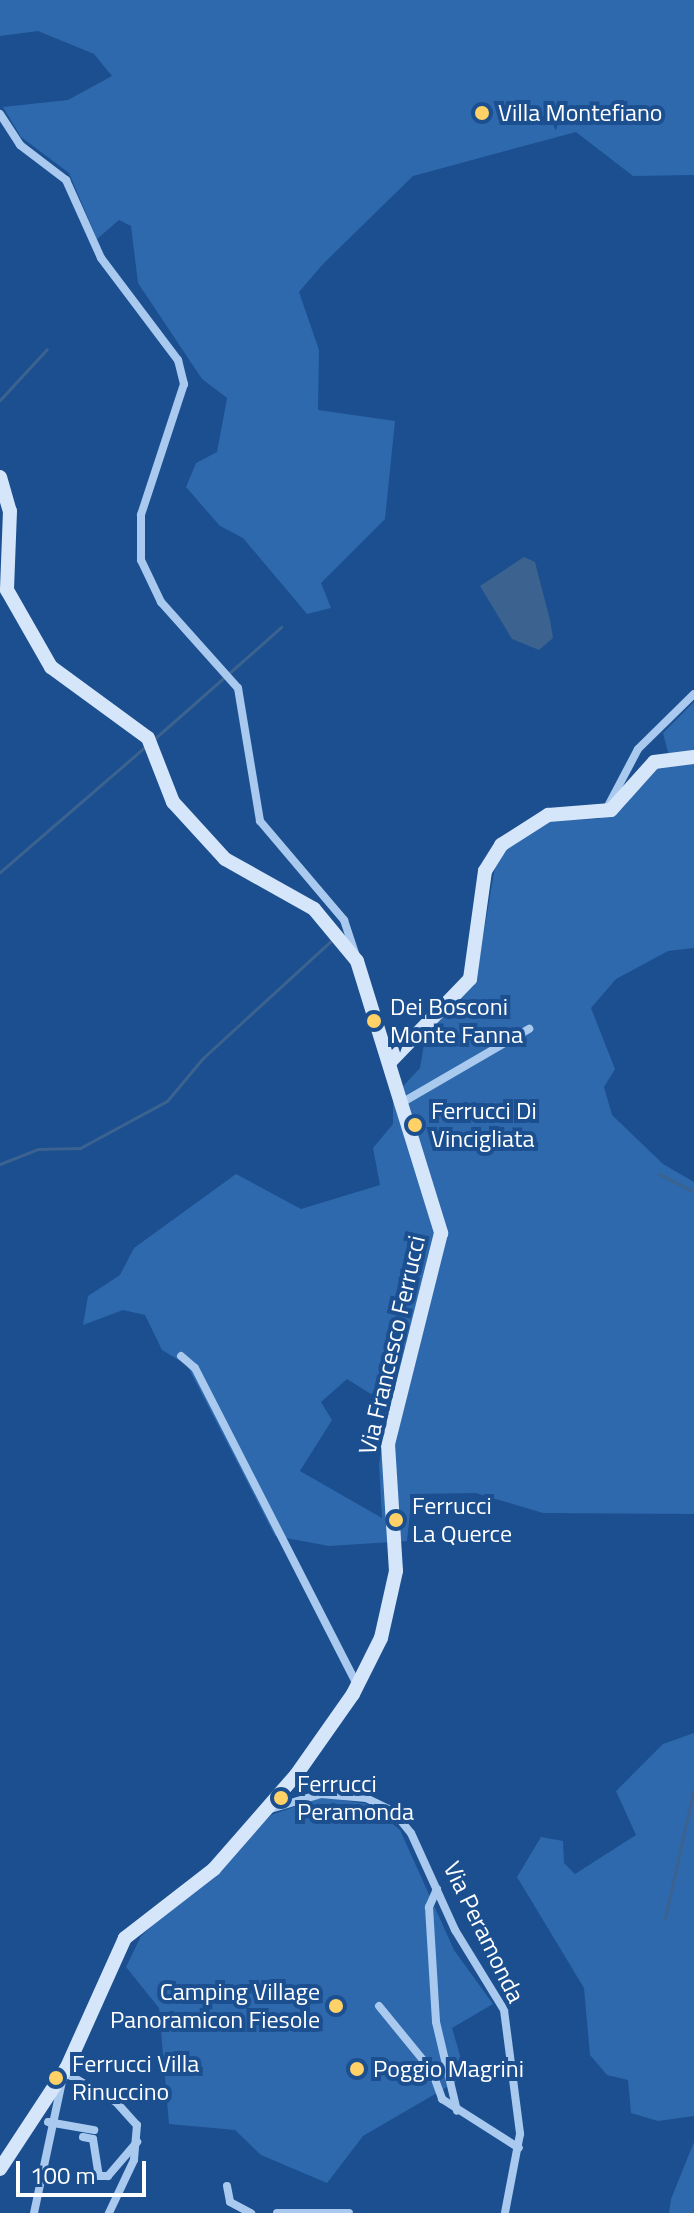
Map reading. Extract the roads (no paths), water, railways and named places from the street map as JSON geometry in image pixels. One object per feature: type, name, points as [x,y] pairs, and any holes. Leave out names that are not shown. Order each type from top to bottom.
[{"type":"main road","points":[[0,477],[10,511],[6,581],[16,612],[59,677],[150,742],[169,793],[194,829],[229,863],[314,909],[357,961]]},
{"type":"main road","points":[[391,1061],[470,979],[485,871],[501,845],[548,815],[603,814],[654,762],[694,757]]},
{"type":"main road","name":"Via Francesco Ferrucci","points":[[0,2169],[64,2072],[125,1938],[206,1876],[264,1811],[357,1686],[394,1602],[388,1444],[441,1245],[391,1061],[357,961]]},
{"type":"street","points":[[0,114],[20,145],[66,180],[101,258],[183,372],[182,398],[141,515],[141,560],[161,602],[229,676],[243,703],[260,821],[344,920],[357,961]]},
{"type":"street","points":[[603,814],[638,749],[694,694]]},
{"type":"street","points":[[403,1102],[529,1029]]},
{"type":"street","points":[[181,1356],[195,1368],[357,1686]]},
{"type":"street","name":"Via Peramonda","points":[[264,1811],[321,1794],[376,1801],[411,1833],[437,1889],[502,2003],[519,2148],[505,2213]]},
{"type":"street","points":[[437,1889],[429,1907],[436,2022],[457,2111]]},
{"type":"street","points":[[379,2006],[457,2111],[519,2148]]},
{"type":"street","points":[[34,2213],[48,2122],[64,2072],[116,2102],[140,2138]]},
{"type":"street","points":[[48,2122],[94,2130]]},
{"type":"street","points":[[83,2137],[93,2139],[95,2169],[108,2176],[140,2138]]},
{"type":"street","points":[[109,2213],[140,2138]]},
{"type":"street","points":[[227,2186],[230,2202],[251,2213]]},
{"type":"street","points":[[277,2213],[349,2213]]},
{"type":"waterway","points":[[0,400],[47,349]]},
{"type":"waterway","points":[[153,740],[281,627]]},
{"type":"waterway","points":[[0,872],[147,745]]},
{"type":"waterway","points":[[0,1164],[38,1149],[80,1148],[167,1101],[203,1058],[332,940]]},
{"type":"waterway","points":[[659,1174],[694,1192]]},
{"type":"waterway","points":[[665,1918],[694,1788]]},
{"type":"place","name":"Villa Montefiano","points":[[482,113]]},
{"type":"place","name":"Dei Bosconi Monte Fanna","points":[[374,1021]]},
{"type":"place","name":"Ferrucci Di Vincigliata","points":[[415,1125]]},
{"type":"place","name":"Ferrucci La Querce","points":[[396,1520]]},
{"type":"place","name":"Ferrucci Peramonda","points":[[281,1798]]},
{"type":"place","name":"Camping Village Panoramicon Fiesole","points":[[336,2006]]},
{"type":"place","name":"Poggio Magrini","points":[[357,2069]]},
{"type":"place","name":"Ferrucci Villa Rinuccino","points":[[56,2078]]}]
